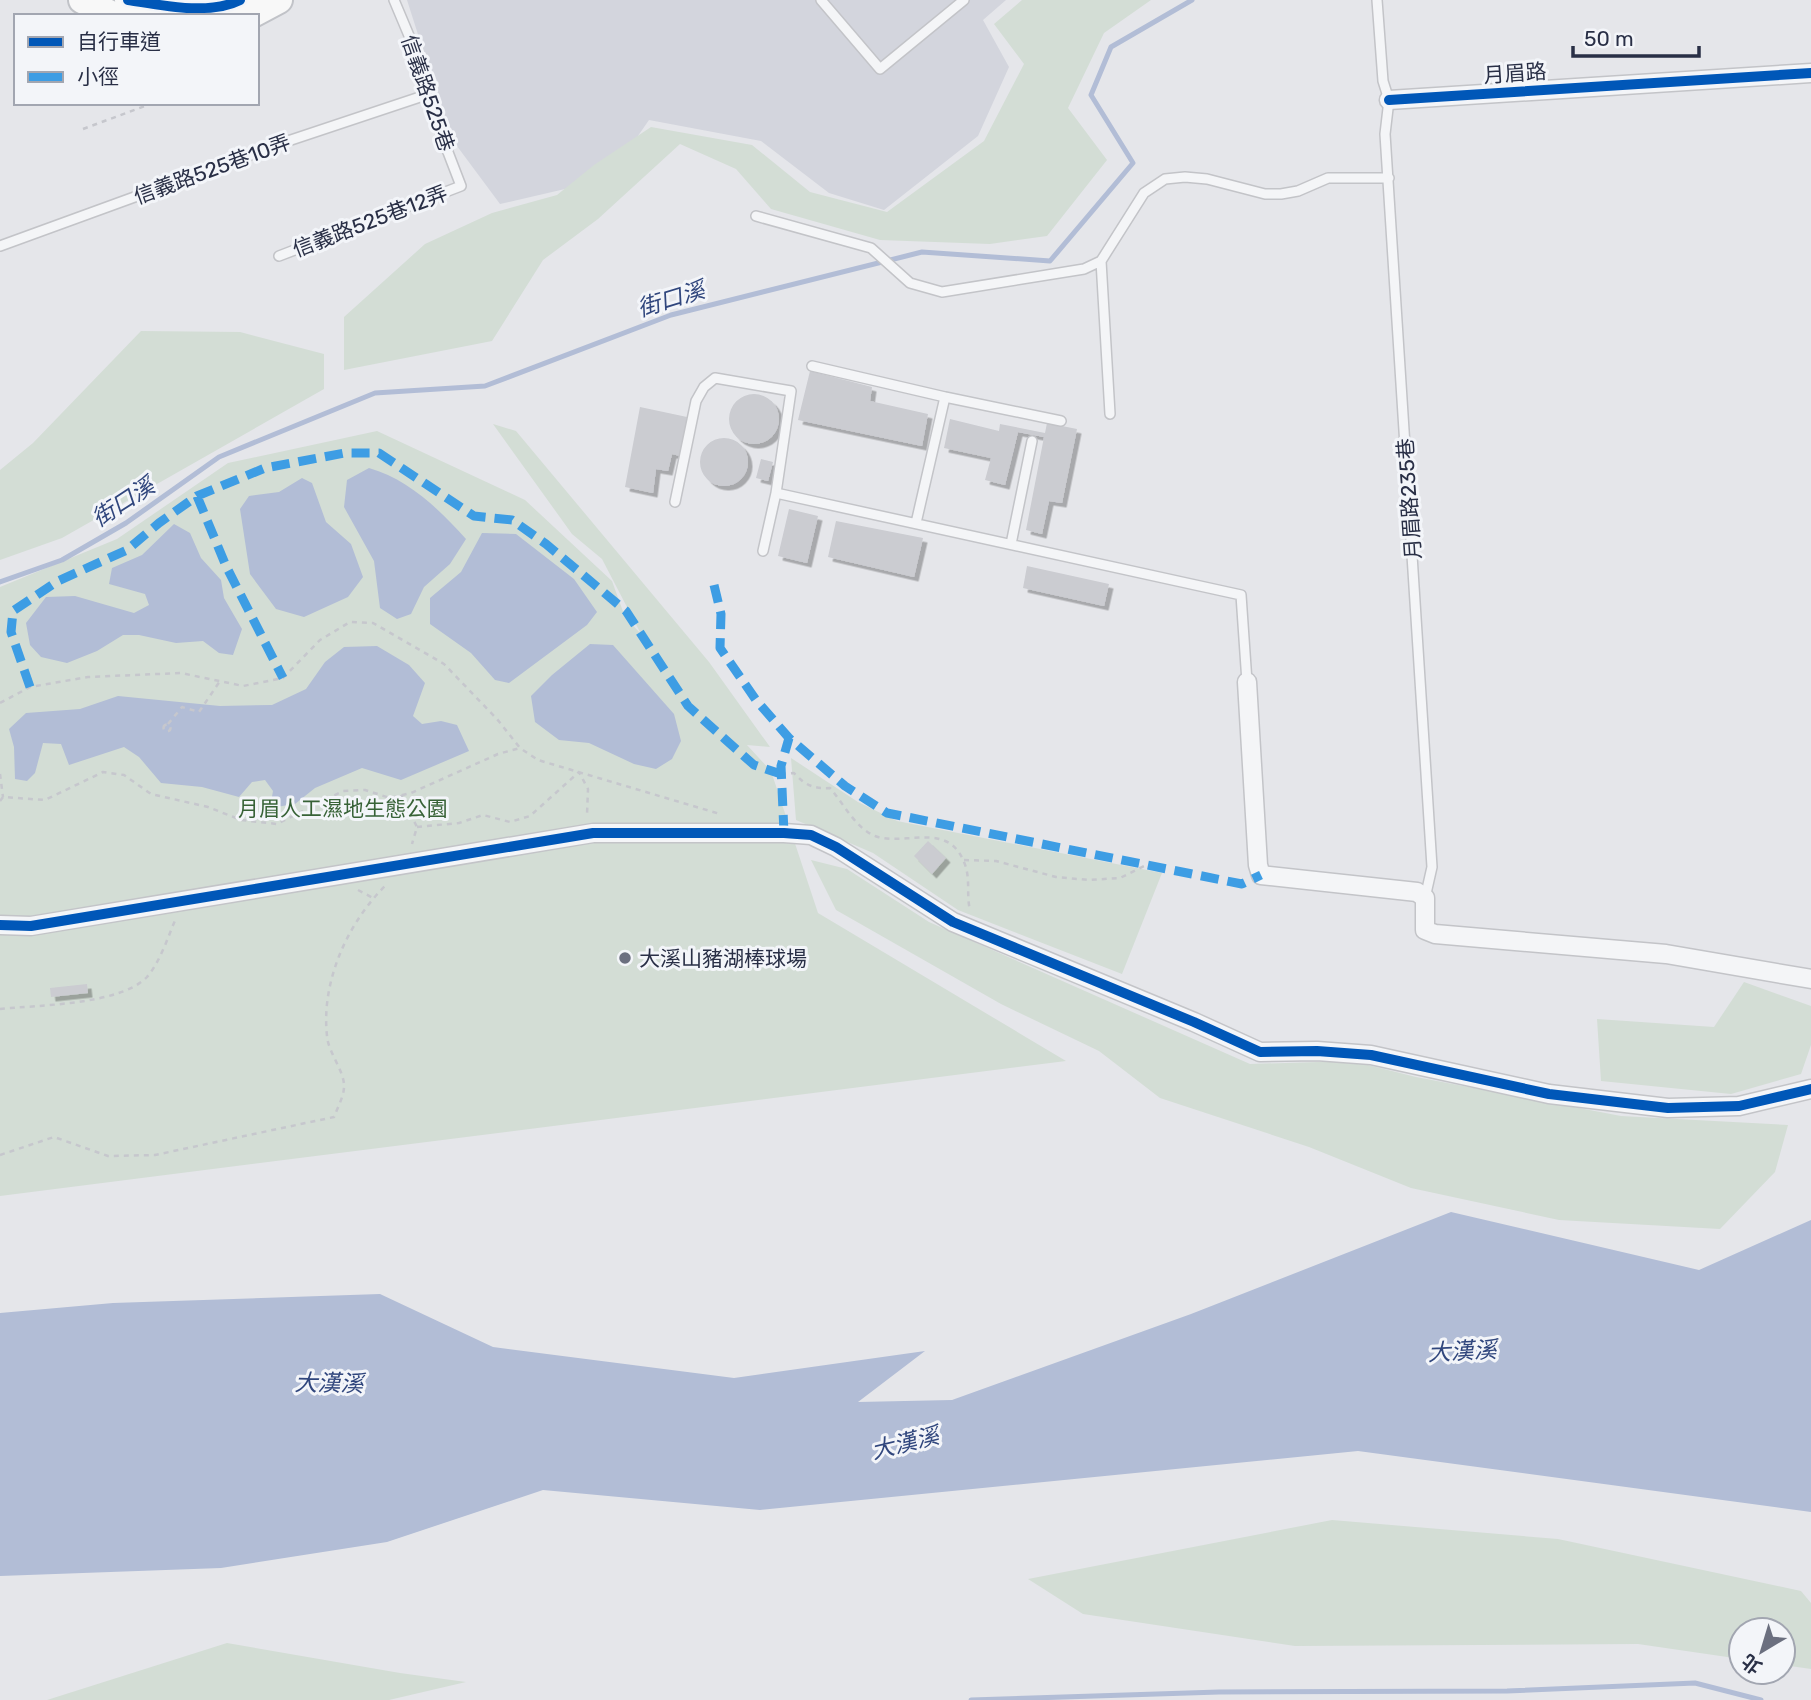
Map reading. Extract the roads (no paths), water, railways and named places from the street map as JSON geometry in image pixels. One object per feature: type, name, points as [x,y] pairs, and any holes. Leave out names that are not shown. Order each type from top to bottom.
[{"type":"main road","points":[[82,0],[111,14]]},
{"type":"main road","points":[[128,0],[169,7],[200,8],[240,0]]},
{"type":"main road","points":[[253,14],[279,0]]},
{"type":"street","name":"月眉路","points":[[1389,100],[1811,73]]},
{"type":"street","points":[[1247,682],[1258,865],[1261,875],[1417,892],[1425,898],[1425,930],[1435,934],[1666,954],[1811,979]]},
{"type":"street","points":[[0,925],[31,926],[585,834],[811,835],[836,847],[953,922],[1260,1052],[1317,1051],[1371,1055],[1549,1094],[1668,1108],[1739,1106],[1811,1089]]},
{"type":"lane","name":"信義路525巷","points":[[394,0],[418,57],[426,94],[461,186]]},
{"type":"lane","points":[[821,0],[880,69],[964,0]]},
{"type":"lane","name":"月眉路235巷","points":[[1377,0],[1383,81],[1389,100],[1385,134],[1432,867],[1425,898]]},
{"type":"lane","name":"信義路525巷10弄","points":[[0,246],[426,94]]},
{"type":"lane","points":[[756,216],[871,248],[910,283],[942,292],[1065,274],[1101,261],[1144,193],[1165,179],[1206,179],[1265,194],[1281,194],[1298,191],[1328,178],[1389,178]]},
{"type":"lane","name":"信義路525巷12弄","points":[[279,256],[461,186]]},
{"type":"lane","points":[[1101,261],[1110,414]]},
{"type":"lane","points":[[812,366],[1062,421]]},
{"type":"lane","points":[[675,502],[696,401],[704,387],[715,379],[791,391],[763,551]]},
{"type":"lane","points":[[916,523],[945,397]]},
{"type":"lane","points":[[1011,544],[1032,441]]},
{"type":"lane","points":[[775,493],[1241,595],[1247,682]]},
{"type":"water","points":[[369,468],[410,487],[466,539],[450,564],[424,587],[411,614],[397,619],[380,608],[374,561],[344,507],[347,480]]},
{"type":"water","points":[[302,478],[312,483],[326,522],[351,544],[363,577],[348,597],[304,617],[276,609],[250,574],[240,509],[249,496],[279,492]]},
{"type":"water","points":[[174,524],[190,533],[201,558],[221,580],[224,598],[242,629],[233,655],[219,653],[203,641],[176,643],[139,635],[123,635],[97,651],[67,663],[41,657],[30,645],[26,623],[46,597],[75,596],[134,613],[149,605],[145,594],[109,584],[112,568],[142,555]]},
{"type":"water","points":[[482,533],[516,534],[574,579],[597,612],[587,625],[509,683],[495,680],[471,653],[430,624],[430,598],[461,572]]},
{"type":"water","points":[[590,644],[613,645],[674,714],[681,741],[672,759],[656,769],[634,764],[589,743],[559,740],[535,722],[531,696]]},
{"type":"water","points":[[377,646],[409,665],[425,683],[413,716],[422,724],[441,721],[457,725],[469,751],[401,780],[362,768],[315,788],[295,804],[270,808],[273,791],[265,780],[252,782],[239,797],[202,787],[161,783],[139,757],[124,747],[69,765],[61,744],[43,743],[35,773],[27,781],[15,779],[14,747],[9,729],[26,713],[80,709],[118,696],[220,706],[272,705],[306,689],[325,662],[344,647]]},
{"type":"water","name":"大漢溪","points":[[1451,1212],[1699,1270],[1811,1220],[1811,1512],[1358,1451],[760,1510],[543,1490],[387,1542],[221,1568],[0,1576],[0,1313],[113,1303],[380,1294],[493,1347],[734,1378],[925,1351],[858,1402],[952,1400],[1191,1314]]},
{"type":"waterway","name":"街口溪","points":[[0,582],[62,560],[126,523],[219,457],[375,393],[485,386],[671,315],[922,252],[1050,261],[1133,163],[1091,95],[1111,47],[1192,0]]},
{"type":"waterway","points":[[971,1700],[1219,1692],[1507,1691],[1695,1683],[1761,1700]]},
{"type":"place","name":"大溪山豬湖棒球場","points":[[625,958]]},
{"type":"park label","name":"月眉人工濕地生態公園","points":[[343,808]]}]
